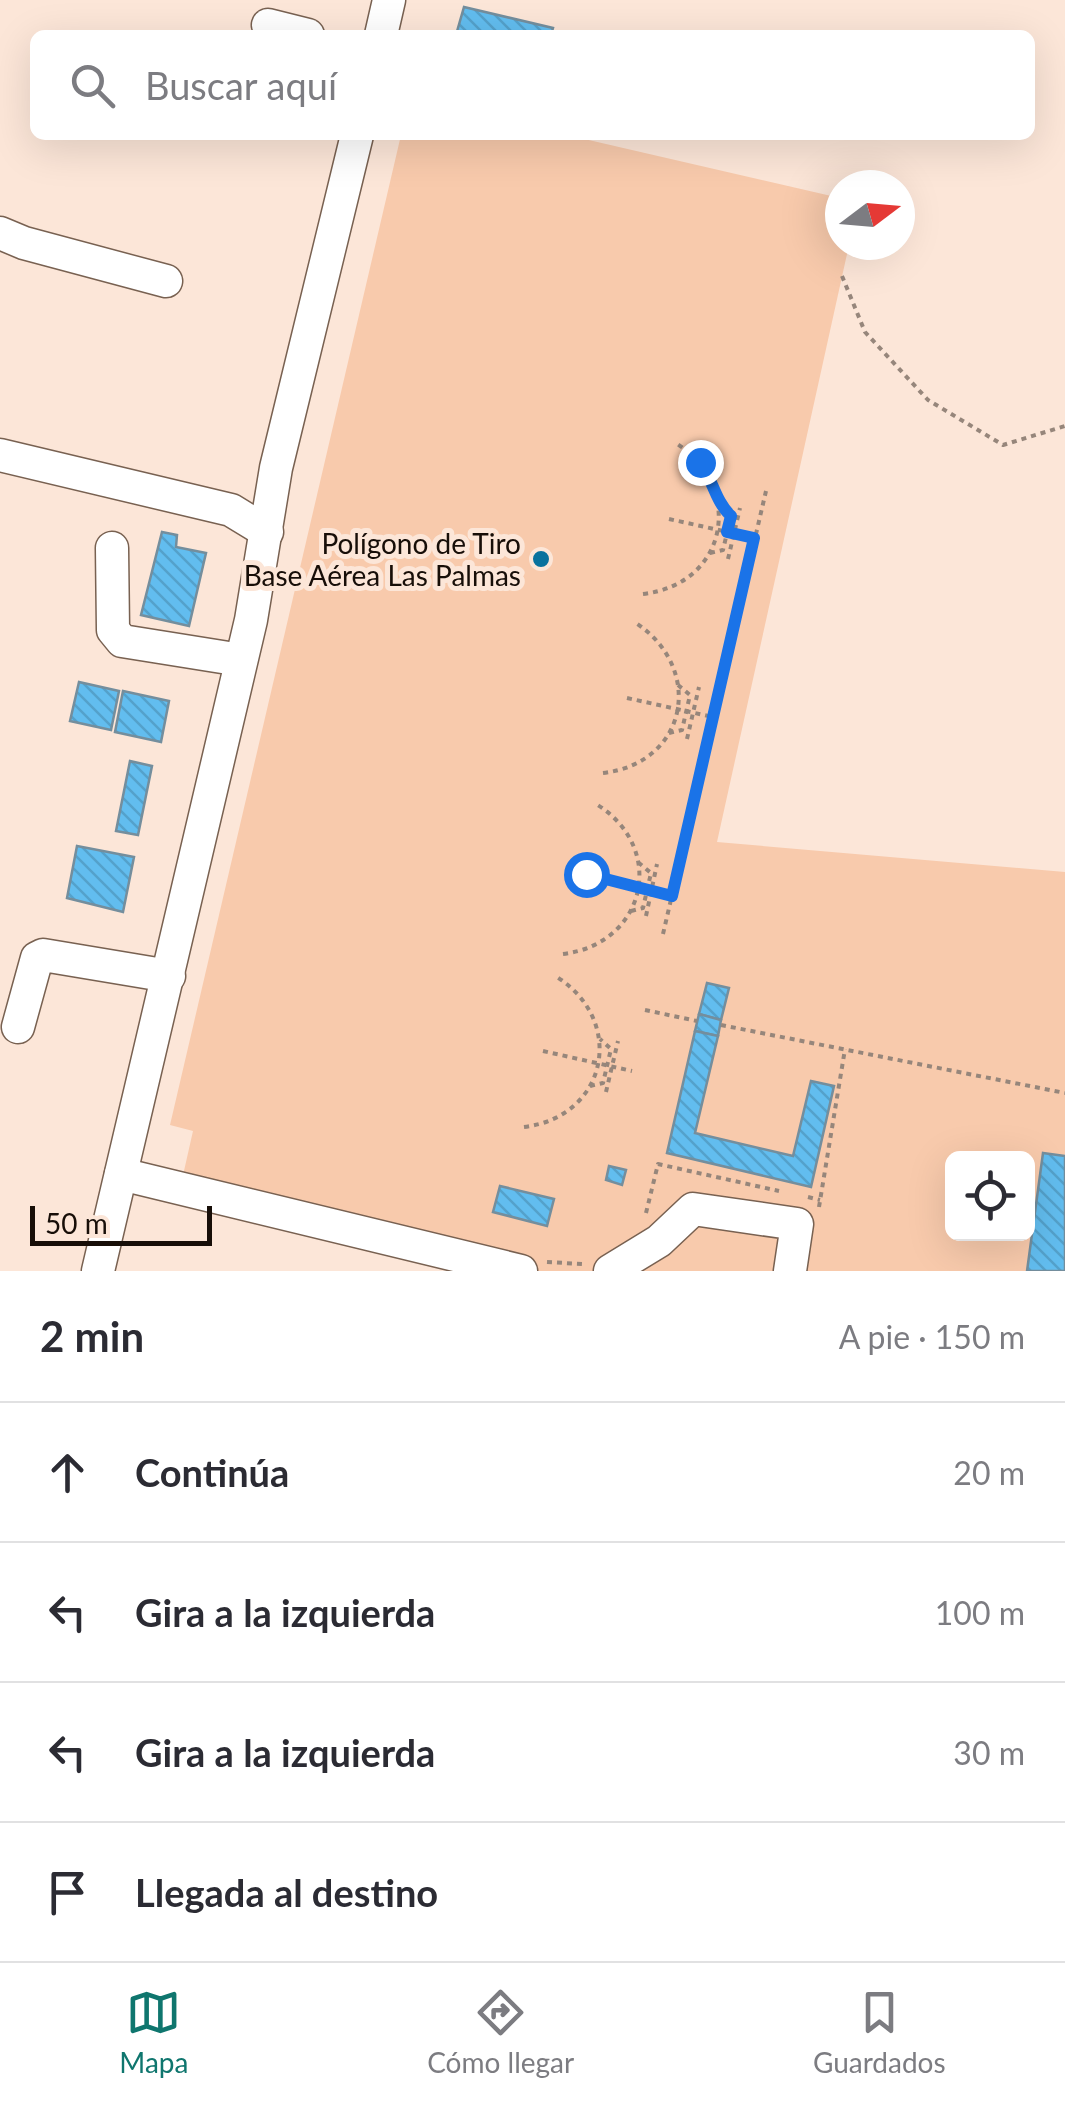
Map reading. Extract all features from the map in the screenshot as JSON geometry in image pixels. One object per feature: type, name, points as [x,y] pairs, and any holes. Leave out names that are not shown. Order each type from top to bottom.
[{"type":"lane","points":[[382,30],[389,0]]},
{"type":"lane","points":[[269,20],[295,30]]},
{"type":"lane","points":[[98,1271],[242,660],[276,468],[356,140]]},
{"type":"lane","points":[[0,234],[166,282]]},
{"type":"lane","points":[[0,454],[231,510],[266,538]]},
{"type":"lane","points":[[0,472],[266,538]]},
{"type":"lane","points":[[112,548],[112,630],[122,641],[242,660]]},
{"type":"lane","points":[[18,1026],[37,958],[43,954],[169,976]]},
{"type":"lane","points":[[121,1174],[531,1266]]},
{"type":"lane","points":[[600,1267],[659,1241],[693,1208],[797,1224],[790,1271]]},
{"type":"path","points":[[842,276],[865,332],[928,400],[1003,446],[1065,426]]},
{"type":"path","points":[[643,594],[684,580],[709,554],[718,530],[719,505],[708,474],[700,462],[676,444]]},
{"type":"path","points":[[663,934],[766,491]]},
{"type":"path","points":[[719,505],[731,516],[728,559]]},
{"type":"path","points":[[709,554],[723,550],[740,508]]},
{"type":"path","points":[[668,519],[754,538]]},
{"type":"path","points":[[603,773],[618,772],[644,760],[669,733],[678,710],[678,685],[669,654],[636,623]]},
{"type":"path","points":[[678,685],[690,695],[687,739]]},
{"type":"path","points":[[669,733],[682,730],[699,687]]},
{"type":"path","points":[[627,698],[713,718]]},
{"type":"path","points":[[563,954],[605,941],[631,911],[638,887],[635,848],[620,822],[596,804]]},
{"type":"path","points":[[639,863],[651,874],[646,916]]},
{"type":"path","points":[[631,911],[643,908],[657,864]]},
{"type":"path","points":[[586,874],[672,896]]},
{"type":"path","points":[[524,1127],[566,1113],[590,1086],[598,1063],[600,1039],[589,1008],[570,985],[557,977]]},
{"type":"path","points":[[645,1010],[698,1021]]},
{"type":"path","points":[[720,1025],[1065,1093]]},
{"type":"path","points":[[600,1039],[611,1049],[606,1092]]},
{"type":"path","points":[[590,1086],[603,1083],[618,1040]]},
{"type":"path","points":[[817,1218],[845,1049]]},
{"type":"path","points":[[543,1050],[632,1071]]},
{"type":"path","points":[[645,1218],[659,1160],[784,1192]]},
{"type":"path","points":[[802,1196],[820,1200]]},
{"type":"path","points":[[531,1266],[600,1267]]},
{"type":"shaded area","name":"Polígono de Tiro Base Aérea Las Palmas","points":[[400,140],[589,140],[825,195],[825,260],[846,260],[717,842],[1065,872],[1065,1271],[476,1271],[179,1193],[193,1131],[170,1125]]},
{"type":"building","points":[[464,7],[553,28],[552,30],[457,30]]},
{"type":"building","points":[[162,532],[177,535],[176,547],[206,553],[189,626],[141,615]]},
{"type":"building","points":[[79,682],[119,691],[111,730],[70,721]]},
{"type":"building","points":[[123,691],[169,701],[161,742],[115,732]]},
{"type":"building","points":[[130,761],[152,766],[138,835],[116,831]]},
{"type":"building","points":[[77,846],[134,857],[123,912],[67,898]]},
{"type":"building","points":[[707,983],[729,988],[721,1020],[699,1014]]},
{"type":"building","points":[[699,1014],[721,1020],[718,1036],[695,1031]]},
{"type":"building","points":[[695,1031],[718,1036],[695,1133],[793,1156],[811,1081],[834,1086],[811,1187],[667,1153]]},
{"type":"building","points":[[1043,1153],[1065,1156],[1065,1271],[1027,1271],[1031,1241],[1035,1241]]},
{"type":"building","points":[[609,1166],[626,1170],[622,1185],[606,1180]]},
{"type":"building","points":[[500,1186],[554,1199],[547,1226],[493,1212]]},
{"type":"place","name":"Polígono de Tiro Base Aérea Las Palmas","points":[[541,559]]},
{"type":"route","points":[[586,874],[672,896],[754,538],[727,532],[731,516],[719,505],[715,488],[700,462]]}]
